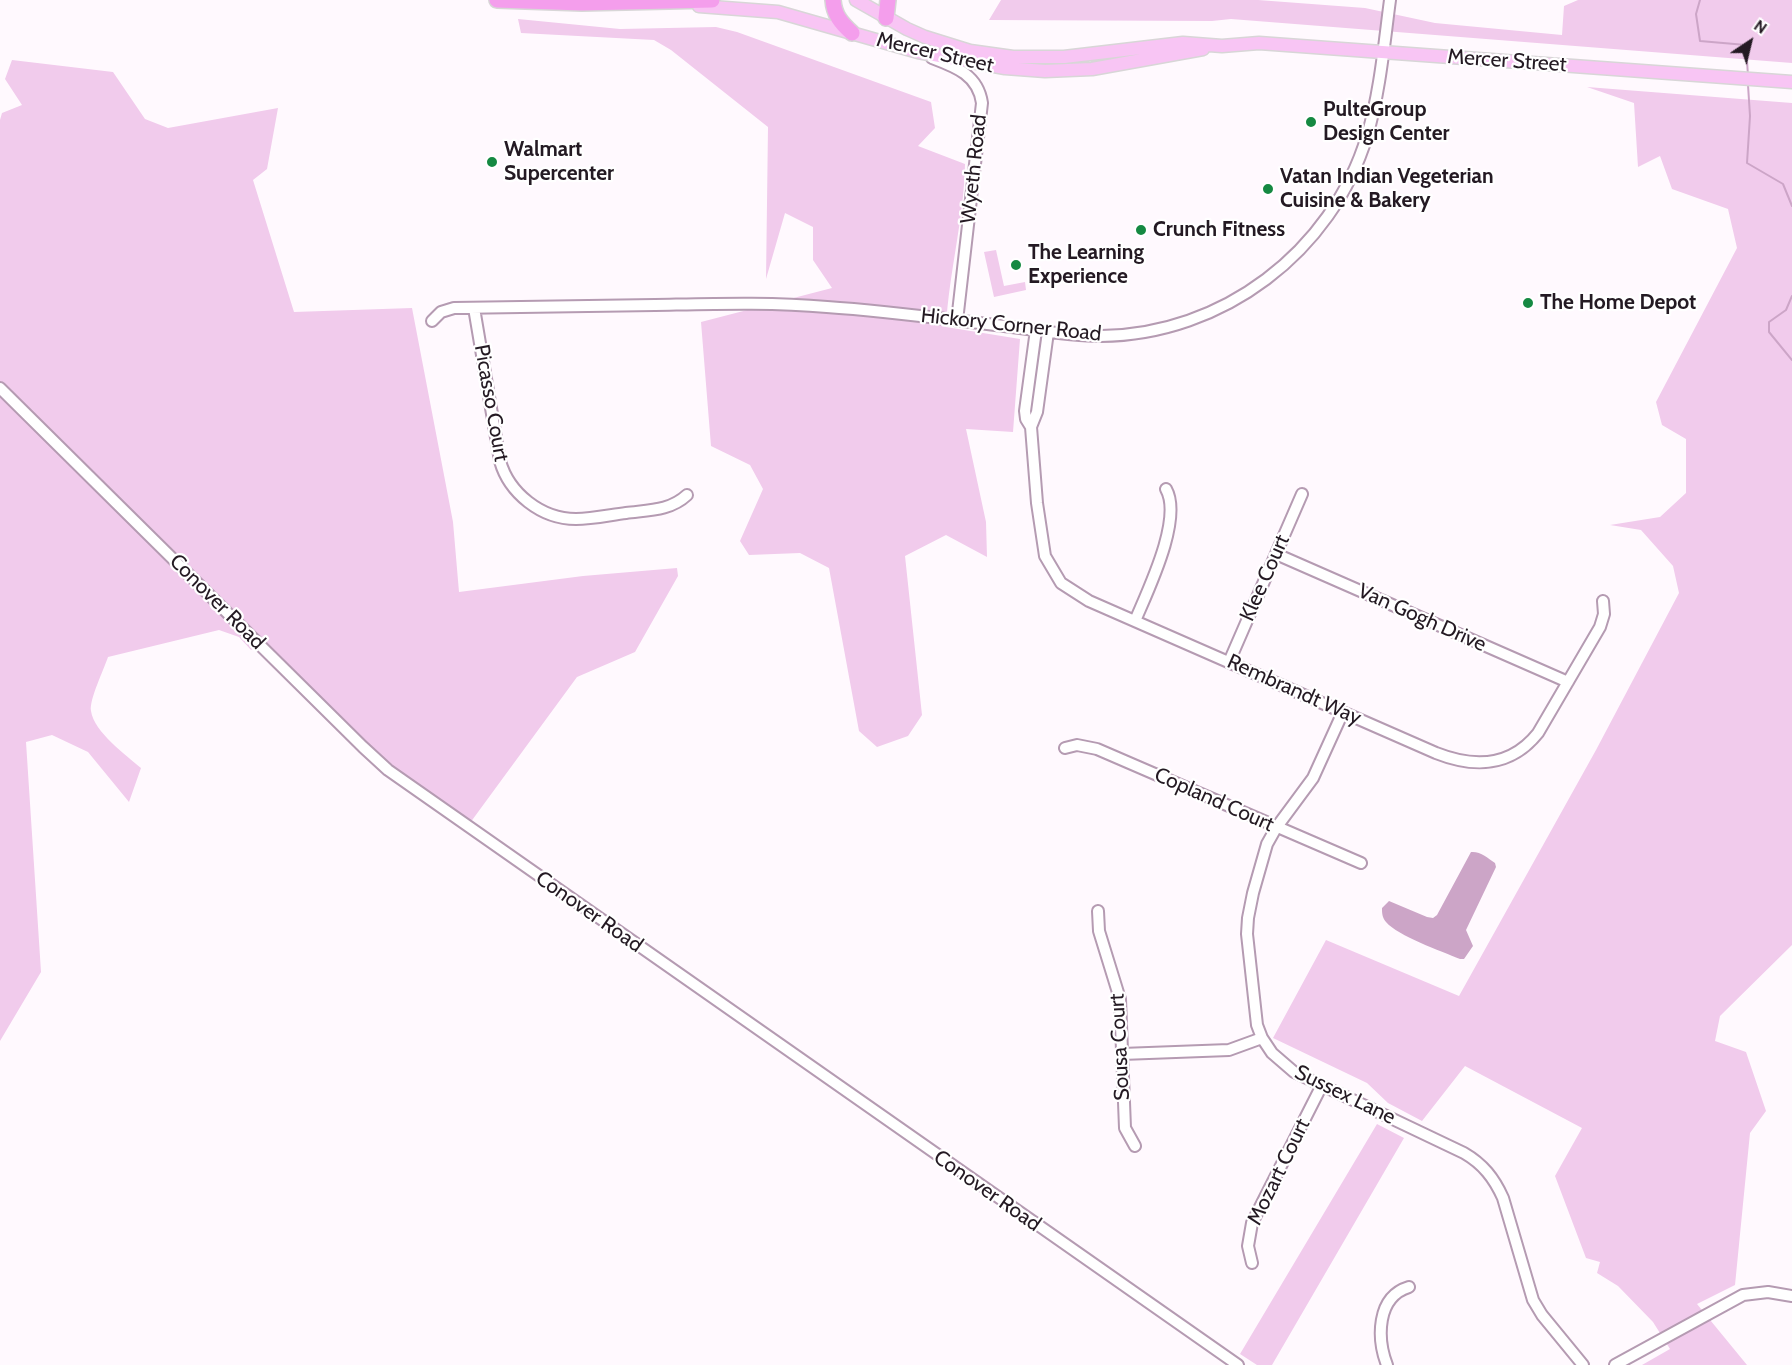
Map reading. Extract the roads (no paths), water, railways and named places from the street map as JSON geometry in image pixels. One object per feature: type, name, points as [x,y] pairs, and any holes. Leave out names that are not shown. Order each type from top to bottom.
[{"type":"highway","points":[[497,0],[582,3],[712,0]]},
{"type":"highway","points":[[833,0],[833,9],[839,21],[852,33]]},
{"type":"highway","points":[[886,18],[888,0]]},
{"type":"main road","name":"Mercer Street","points":[[856,0],[907,29],[943,44],[970,51],[1012,57],[1064,57],[1183,43],[1221,46]]},
{"type":"main road","name":"Mercer Street","points":[[650,3],[778,12],[918,52],[1005,68],[1045,71],[1092,69],[1221,46],[1259,43],[1792,82]]},
{"type":"street","name":"Hickory Corner Road","points":[[432,321],[441,312],[454,308],[792,304],[1091,336],[1162,329],[1198,318],[1231,302],[1272,275],[1290,259],[1320,225],[1339,197],[1352,173],[1367,136],[1390,0]]},
{"type":"street","name":"Wyeth Road","points":[[918,52],[960,69],[974,81],[981,97],[981,120],[957,321]]},
{"type":"street","name":"Picasso Court","points":[[474,308],[500,461],[511,484],[528,502],[549,514],[575,519],[664,509],[678,503],[687,495]]},
{"type":"street","name":"Rembrandt Way","points":[[1031,427],[1026,419],[1025,411],[1036,330]]},
{"type":"street","name":"Rembrandt Way","points":[[1048,332],[1037,411],[1031,427],[1037,503],[1043,548],[1048,563],[1061,582],[1071,590],[1135,621],[1343,712],[1454,759],[1473,763],[1486,762],[1515,753],[1532,740],[1544,724],[1603,621],[1603,601]]},
{"type":"street","name":"Conover Road","points":[[0,388],[363,747],[397,777],[1238,1365]]},
{"type":"street","points":[[1135,621],[1160,562],[1169,526],[1172,504],[1166,489]]},
{"type":"street","name":"Klee Court","points":[[1228,662],[1302,494]]},
{"type":"street","name":"Van Gogh Drive","points":[[1276,554],[1568,682]]},
{"type":"street","name":"Sussex Lane","points":[[1343,712],[1313,778],[1276,828],[1261,861],[1247,926],[1256,1017],[1262,1038],[1272,1053],[1285,1065],[1464,1153],[1490,1174],[1503,1198],[1533,1300],[1583,1365]]},
{"type":"street","name":"Copland Court","points":[[1065,748],[1077,745],[1097,749],[1361,863]]},
{"type":"street","name":"Sousa Court","points":[[1098,911],[1099,931],[1120,999],[1125,1128],[1135,1146]]},
{"type":"street","points":[[1122,1054],[1229,1050],[1262,1038]]},
{"type":"street","name":"Mozart Court","points":[[1252,1263],[1248,1246],[1252,1223],[1322,1085]]},
{"type":"street","points":[[1387,1365],[1380,1334],[1382,1320],[1393,1296],[1409,1287]]},
{"type":"street","points":[[1615,1365],[1743,1295],[1768,1292],[1792,1296]]},
{"type":"waterway","points":[[1700,0],[1696,14],[1700,41],[1746,45],[1748,76]]},
{"type":"waterway","points":[[1748,85],[1750,116],[1747,163],[1783,184],[1792,206]]},
{"type":"waterway","points":[[1792,296],[1786,310],[1769,322],[1769,332],[1792,360]]},
{"type":"place","name":"PulteGroup Design Center","points":[[1311,122]]},
{"type":"place","name":"Walmart Supercenter","points":[[492,162]]},
{"type":"place","name":"Vatan Indian Vegeterian Cuisine & Bakery","points":[[1268,189]]},
{"type":"place","name":"Crunch Fitness","points":[[1141,230]]},
{"type":"place","name":"The Learning Experience","points":[[1016,265]]},
{"type":"place","name":"The Home Depot","points":[[1528,303]]}]
